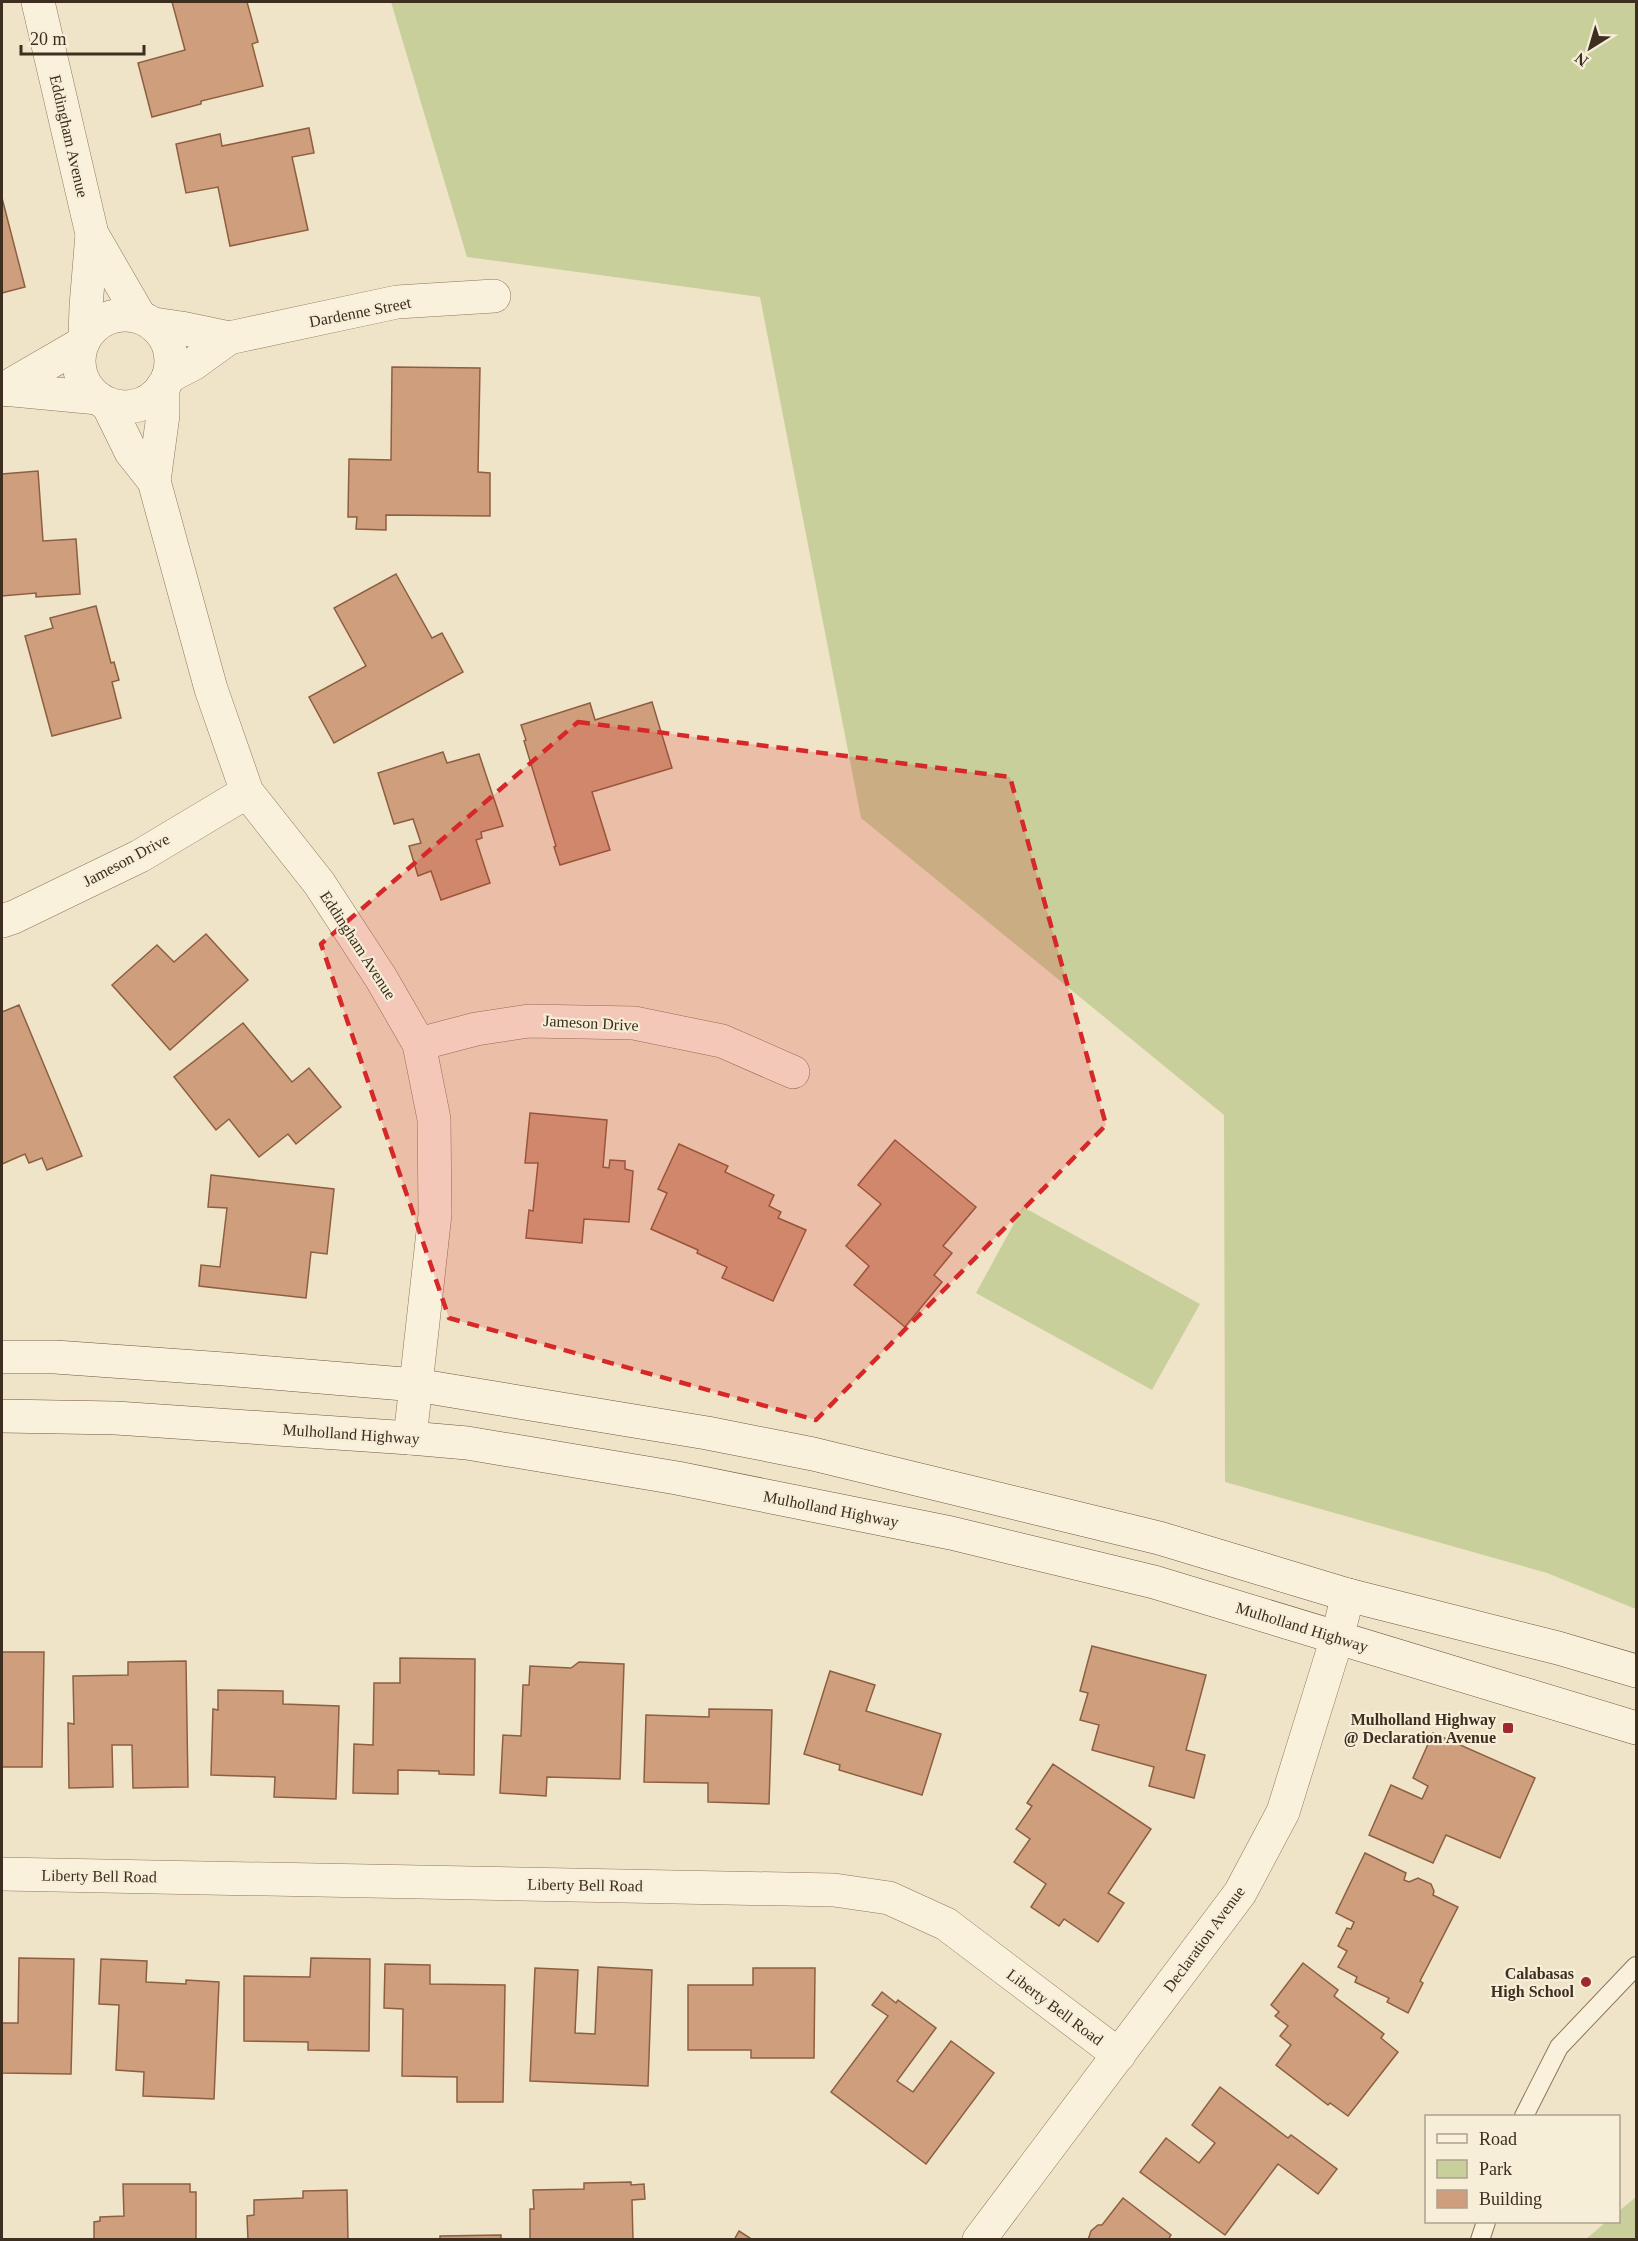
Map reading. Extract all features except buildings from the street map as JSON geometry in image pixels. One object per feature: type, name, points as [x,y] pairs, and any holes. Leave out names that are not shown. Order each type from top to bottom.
[{"type":"street","name":"Eddingham Avenue","points":[[38,2],[92,234],[84,340]]},
{"type":"street","name":"Eddingham Avenue","points":[[92,234],[147,321]]},
{"type":"street","name":"Dardenne Street","points":[[147,321],[228,338],[397,302],[494,296]]},
{"type":"street","points":[[2,389],[103,400],[122,407],[150,400],[166,382],[171,363],[170,349],[164,335],[147,321],[124,314],[109,317],[96,325],[84,340],[79,352],[84,382],[103,400]]},
{"type":"street","name":"Dardenne Street","points":[[166,382],[228,338]]},
{"type":"street","points":[[2,389],[84,340]]},
{"type":"street","name":"Eddingham Avenue","points":[[166,382],[154,481],[211,689],[247,792],[319,883],[381,978],[419,1044],[434,1119],[435,1214],[410,1438]]},
{"type":"street","name":"Eddingham Avenue","points":[[103,400],[131,452],[154,481]]},
{"type":"street","name":"Jameson Drive","points":[[2,921],[140,856],[247,792]]},
{"type":"street","name":"Jameson Drive","points":[[419,1044],[476,1029],[529,1021],[634,1023],[722,1041],[793,1072]]},
{"type":"street","points":[[2,1357],[78,1358],[416,1385],[707,1433],[813,1454],[1159,1538],[1348,1596],[1558,1648],[1636,1671]]},
{"type":"street","name":"Mulholland Highway","points":[[2,1416],[116,1418],[467,1443],[677,1478],[951,1533],[1154,1582],[1636,1728]]},
{"type":"street","name":"Declaration Avenue","points":[[978,2240],[1240,1893],[1283,1812],[1348,1596]]},
{"type":"street","name":"Liberty Bell Road","points":[[2,1874],[834,1890],[889,1898],[946,1924],[1119,2055]]},
{"type":"lane","points":[[1525,2115],[1559,2047],[1636,1966]]},
{"type":"lane","points":[[1480,2240],[1486,2223]]},
{"type":"highlighted area","points":[[578,722],[1010,777],[1106,1125],[816,1420],[449,1318],[321,944]]},
{"type":"green space","points":[[391,2],[1636,2],[1636,1609],[1547,1573],[1225,1482],[1224,1115],[861,818],[760,297],[467,257]]},
{"type":"green space","points":[[1023,1207],[1200,1304],[1152,1390],[976,1293]]},
{"type":"green space","points":[[1636,2197],[1636,2239],[1586,2239],[1605,2223],[1620,2223],[1620,2210]]},
{"type":"place","name":"Mulholland Highway @ Declaration Avenue","points":[[1508,1728]]},
{"type":"place","name":"Calabasas High School","points":[[1586,1982]]}]
